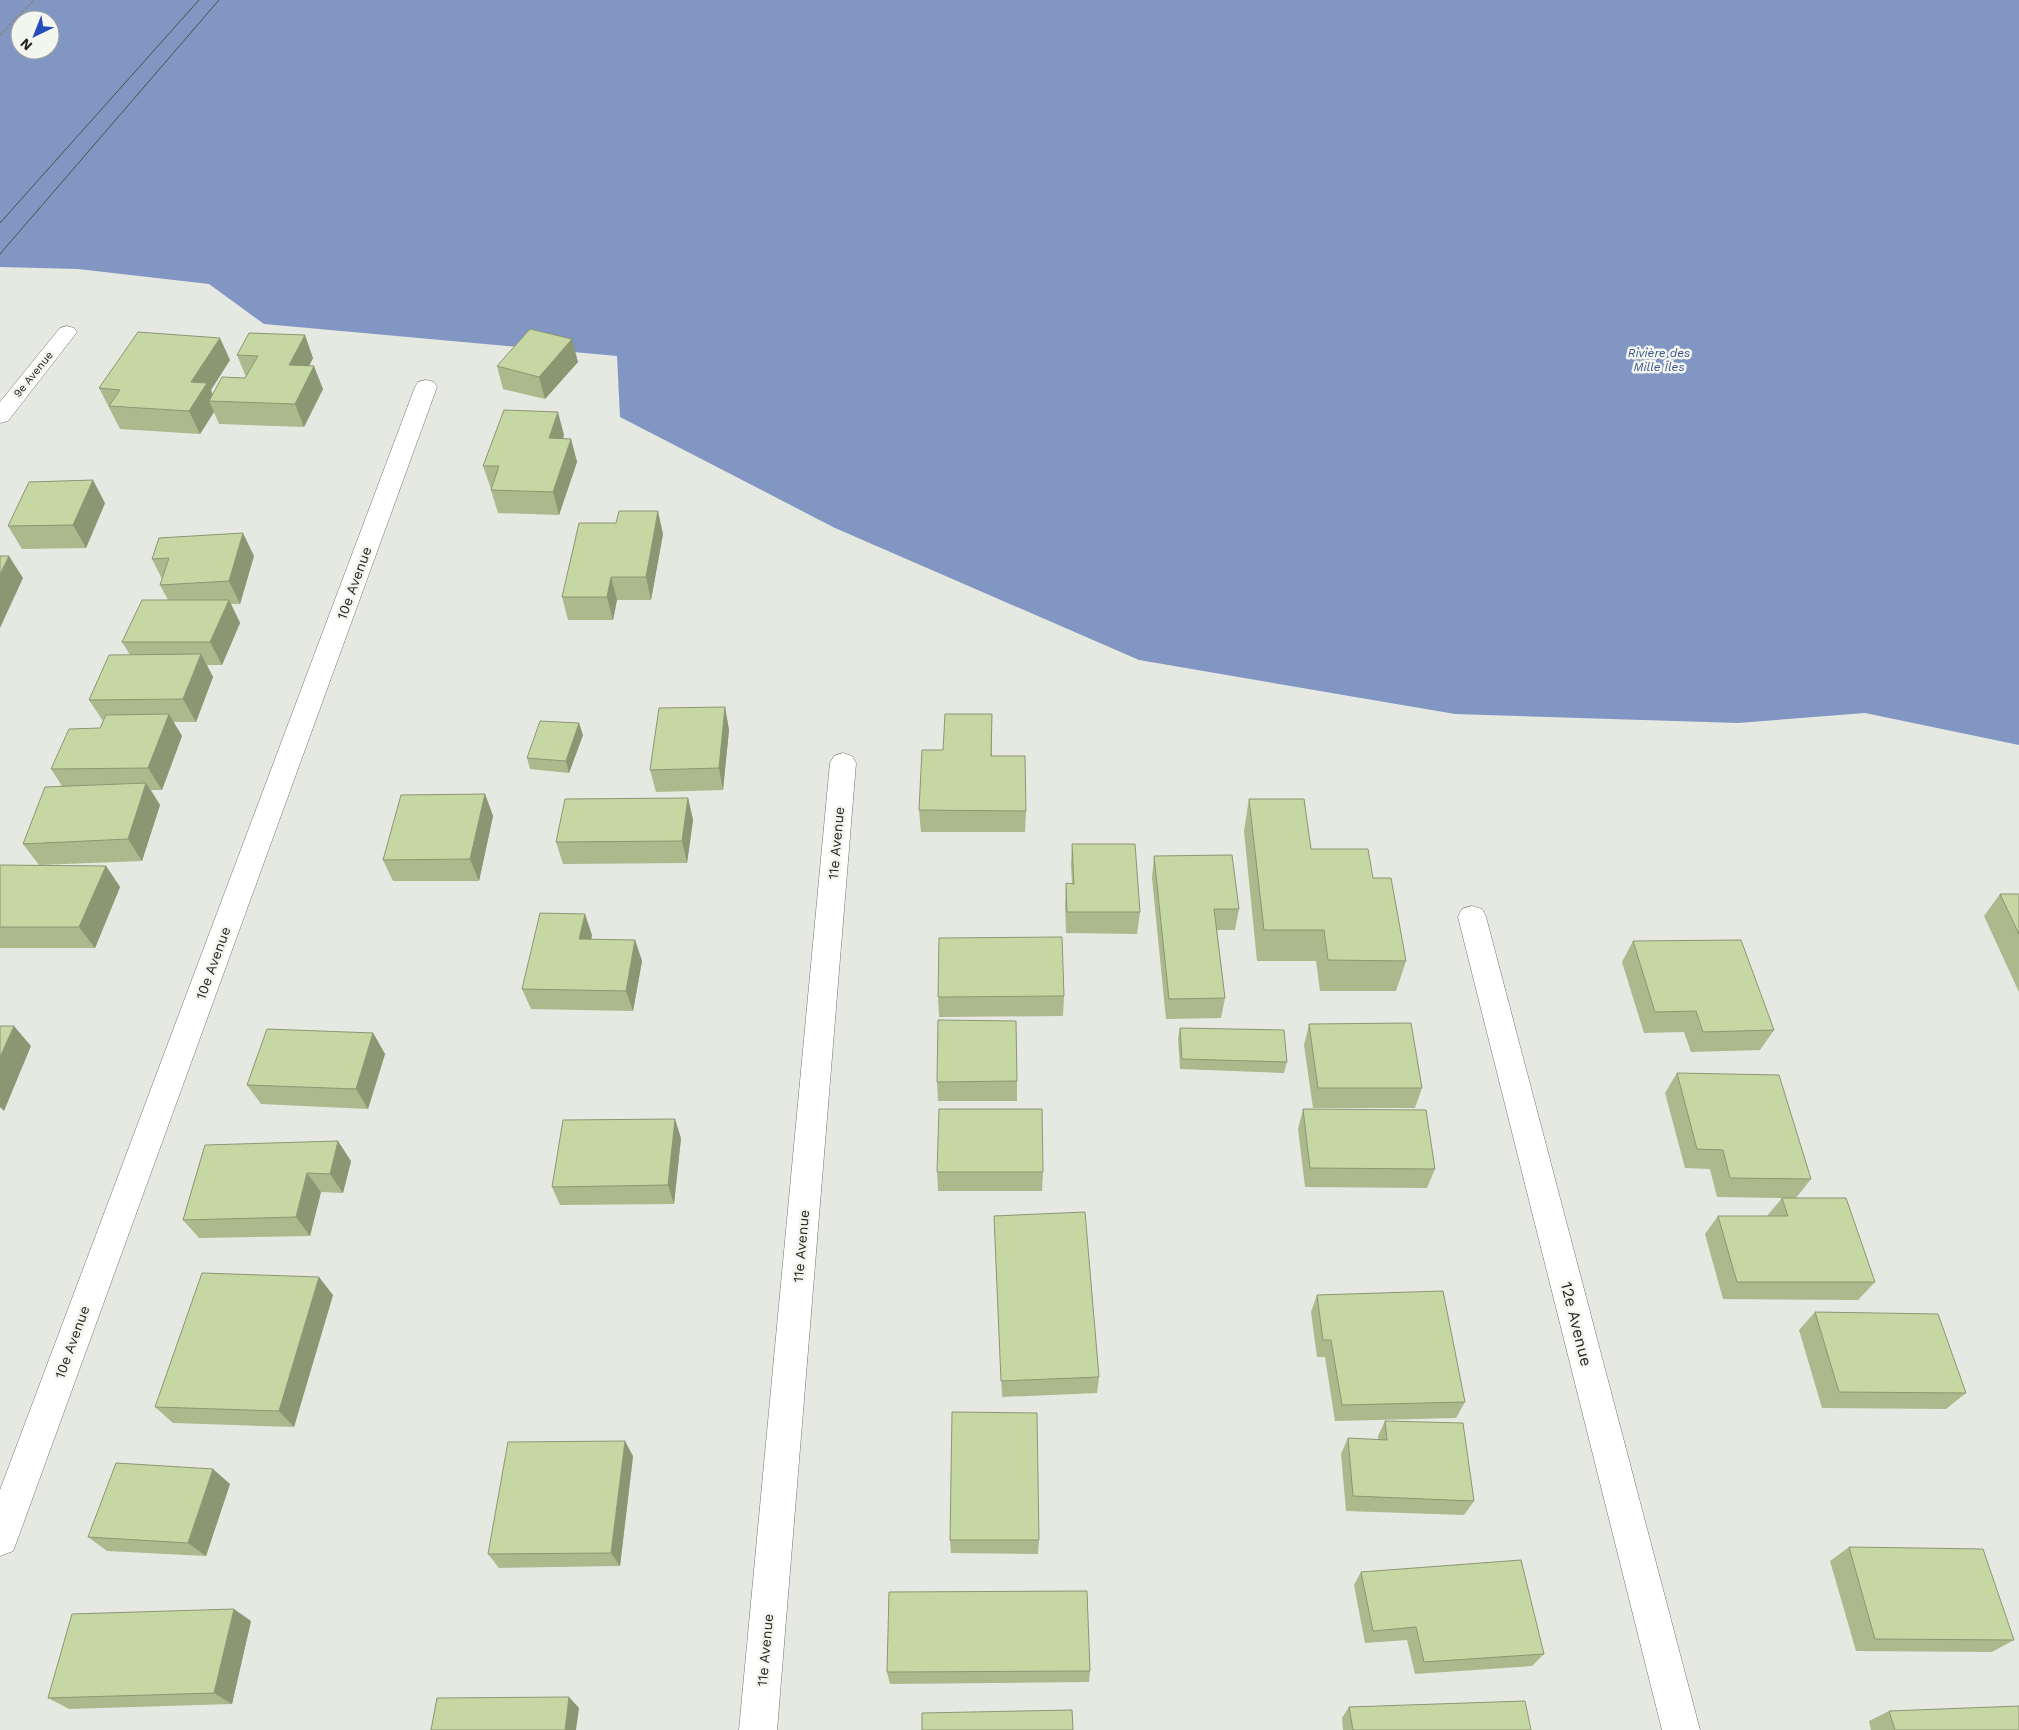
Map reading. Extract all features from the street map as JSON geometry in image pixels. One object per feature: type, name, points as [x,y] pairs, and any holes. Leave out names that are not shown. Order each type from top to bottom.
[{"type":"street","name":"9e Avenue","points":[[0,416],[67,332]]},
{"type":"street","name":"10e Avenue","points":[[0,1538],[426,387]]},
{"type":"street","name":"11e Avenue","points":[[758,1730],[843,763]]},
{"type":"street","name":"12e Avenue","points":[[1472,917],[1681,1730]]},
{"type":"path","points":[[0,34],[34,0]]},
{"type":"water","name":"Rivière des Mille Îles","points":[[0,0],[2019,0],[2019,745],[1865,713],[1738,723],[1455,714],[1139,660],[835,528],[620,417],[617,356],[264,324],[209,284],[78,269],[0,267]]},
{"type":"building","points":[[530,329],[572,339],[539,377],[497,366]]},
{"type":"building","points":[[138,332],[220,338],[191,382],[207,383],[189,411],[109,406],[120,390],[99,388]]},
{"type":"building","points":[[249,333],[305,335],[289,365],[314,366],[295,404],[209,401],[222,377],[245,378],[258,356],[237,355]]},
{"type":"building","points":[[504,410],[558,412],[549,438],[571,439],[553,492],[491,490],[499,466],[483,466]]},
{"type":"building","points":[[93,480],[73,525],[8,526],[29,482]]},
{"type":"building","points":[[619,511],[658,511],[646,577],[611,577],[607,597],[562,597],[579,523],[616,523]]},
{"type":"building","points":[[243,533],[229,581],[160,585],[169,558],[152,559],[159,538]]},
{"type":"building","points":[[0,556],[9,556],[0,574]]},
{"type":"building","points":[[142,600],[229,600],[210,642],[122,642]]},
{"type":"building","points":[[201,654],[183,699],[89,700],[109,655]]},
{"type":"building","points":[[725,707],[719,768],[650,770],[659,708]]},
{"type":"building","points":[[169,714],[148,768],[51,769],[69,729],[100,728],[106,715]]},
{"type":"building","points":[[945,714],[992,714],[991,756],[1025,756],[1026,811],[919,810],[922,750],[943,750]]},
{"type":"building","points":[[540,721],[579,723],[566,761],[527,758]]},
{"type":"building","points":[[146,783],[128,839],[23,844],[45,787]]},
{"type":"building","points":[[485,794],[470,859],[383,860],[401,795]]},
{"type":"building","points":[[688,798],[682,841],[556,842],[565,799]]},
{"type":"building","points":[[1249,799],[1304,799],[1311,849],[1368,849],[1373,878],[1391,878],[1406,961],[1328,960],[1324,930],[1264,930]]},
{"type":"building","points":[[1072,844],[1135,844],[1140,912],[1067,912],[1066,883],[1074,884]]},
{"type":"building","points":[[1232,855],[1239,909],[1214,909],[1225,998],[1169,999],[1154,856]]},
{"type":"building","points":[[0,865],[106,866],[79,927],[0,927]]},
{"type":"building","points":[[2000,894],[2019,894],[2019,934]]},
{"type":"building","points":[[540,913],[585,914],[579,939],[635,940],[626,991],[522,989]]},
{"type":"building","points":[[1062,937],[1064,996],[938,997],[939,938]]},
{"type":"building","points":[[1741,940],[1774,1030],[1703,1032],[1696,1011],[1655,1012],[1633,941]]},
{"type":"building","points":[[938,1020],[1016,1021],[1017,1081],[937,1082]]},
{"type":"building","points":[[1411,1023],[1422,1088],[1318,1088],[1309,1024]]},
{"type":"building","points":[[0,1026],[14,1026],[0,1057]]},
{"type":"building","points":[[1180,1028],[1284,1030],[1287,1062],[1182,1059]]},
{"type":"building","points":[[267,1029],[373,1033],[356,1089],[247,1085]]},
{"type":"building","points":[[1677,1073],[1779,1075],[1811,1179],[1730,1178],[1723,1150],[1697,1149]]},
{"type":"building","points":[[939,1109],[1042,1109],[1043,1172],[937,1172]]},
{"type":"building","points":[[1303,1109],[1426,1110],[1435,1169],[1310,1168]]},
{"type":"building","points":[[675,1119],[668,1185],[552,1187],[563,1120]]},
{"type":"building","points":[[338,1141],[330,1174],[307,1173],[296,1217],[183,1220],[205,1145]]},
{"type":"building","points":[[1782,1198],[1846,1198],[1875,1282],[1737,1282],[1718,1216],[1788,1216]]},
{"type":"building","points":[[1085,1212],[1099,1377],[1001,1381],[994,1216]]},
{"type":"building","points":[[202,1273],[319,1277],[279,1411],[155,1407]]},
{"type":"building","points":[[1443,1291],[1465,1402],[1342,1405],[1331,1340],[1323,1340],[1317,1295]]},
{"type":"building","points":[[1815,1312],[1938,1314],[1966,1393],[1839,1392]]},
{"type":"building","points":[[952,1412],[1037,1413],[1039,1540],[950,1540]]},
{"type":"building","points":[[1385,1421],[1463,1423],[1474,1501],[1353,1496],[1348,1438],[1387,1440]]},
{"type":"building","points":[[625,1441],[611,1553],[488,1554],[508,1442]]},
{"type":"building","points":[[116,1463],[213,1469],[188,1543],[88,1537]]},
{"type":"building","points":[[1849,1547],[1983,1549],[2014,1640],[1875,1639]]},
{"type":"building","points":[[1521,1560],[1544,1654],[1424,1662],[1416,1627],[1373,1631],[1361,1572]]},
{"type":"building","points":[[1087,1591],[1090,1671],[887,1672],[889,1592]]},
{"type":"building","points":[[234,1609],[214,1693],[48,1698],[72,1614]]},
{"type":"building","points":[[569,1697],[565,1730],[431,1730],[437,1698]]},
{"type":"building","points":[[1525,1701],[1531,1730],[1353,1730],[1349,1707]]},
{"type":"building","points":[[2019,1706],[2019,1730],[1895,1730],[1889,1711]]},
{"type":"building","points":[[1072,1710],[1073,1730],[922,1730],[922,1713]]},
{"type":"tram line","points":[[0,223],[199,0]]},
{"type":"tram line","points":[[0,254],[219,0]]}]
